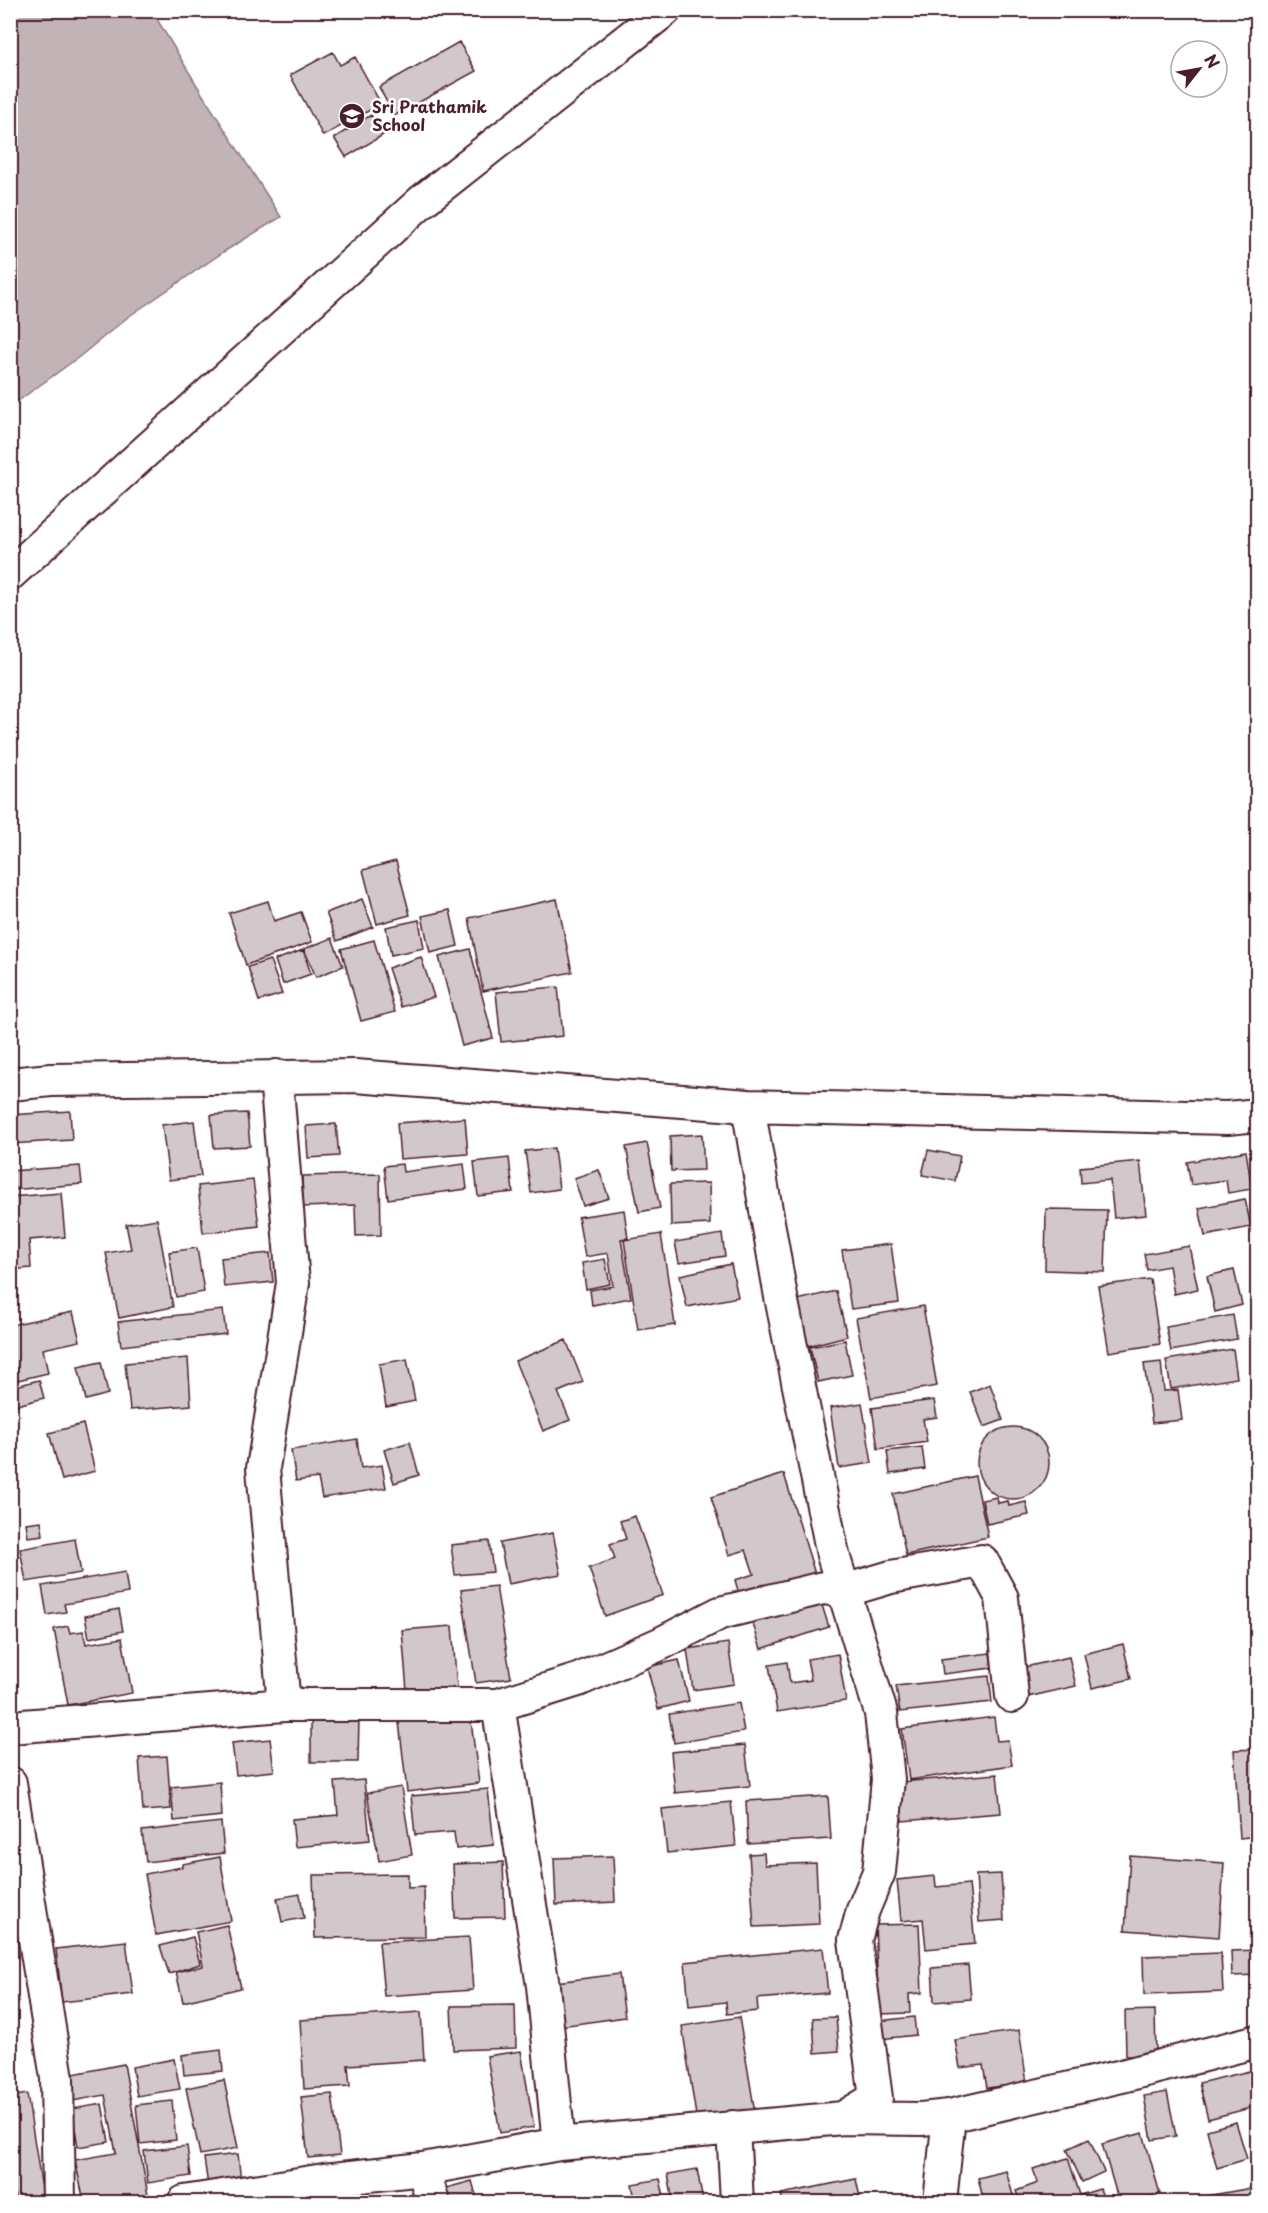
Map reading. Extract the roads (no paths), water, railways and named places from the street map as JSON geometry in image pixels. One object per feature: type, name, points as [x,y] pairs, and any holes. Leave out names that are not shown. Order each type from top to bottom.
[{"type":"street","points":[[10,574],[51,540],[421,202],[666,10]]},
{"type":"street","points":[[276,1076],[293,1283],[262,1468],[284,1705]]},
{"type":"street","points":[[10,1084],[51,1080],[355,1076],[748,1106],[1227,1119],[1257,1115]]},
{"type":"street","points":[[748,1106],[781,1297],[833,1555],[881,1713],[888,1779],[879,1872],[863,1910],[855,1941],[876,2098],[843,2118]]},
{"type":"street","points":[[11,1731],[284,1705],[498,1705],[578,1680],[660,1644],[720,1613],[823,1588],[844,1591],[891,1577],[982,1561],[1002,1598],[1012,1696]]},
{"type":"street","points":[[498,1705],[543,1986],[559,2144]]},
{"type":"street","points":[[10,1783],[57,2078],[58,2202]]},
{"type":"street","points":[[184,2202],[324,2180],[423,2169],[559,2144],[843,2118],[921,2119],[949,2116],[1122,2076],[1257,2041]]},
{"type":"street","points":[[940,2202],[949,2116]]},
{"type":"street","points":[[733,2127],[737,2202]]},
{"type":"street","points":[[423,2169],[433,2202]]},
{"type":"place","name":"Sri Prathamik School","points":[[352,116]]}]
